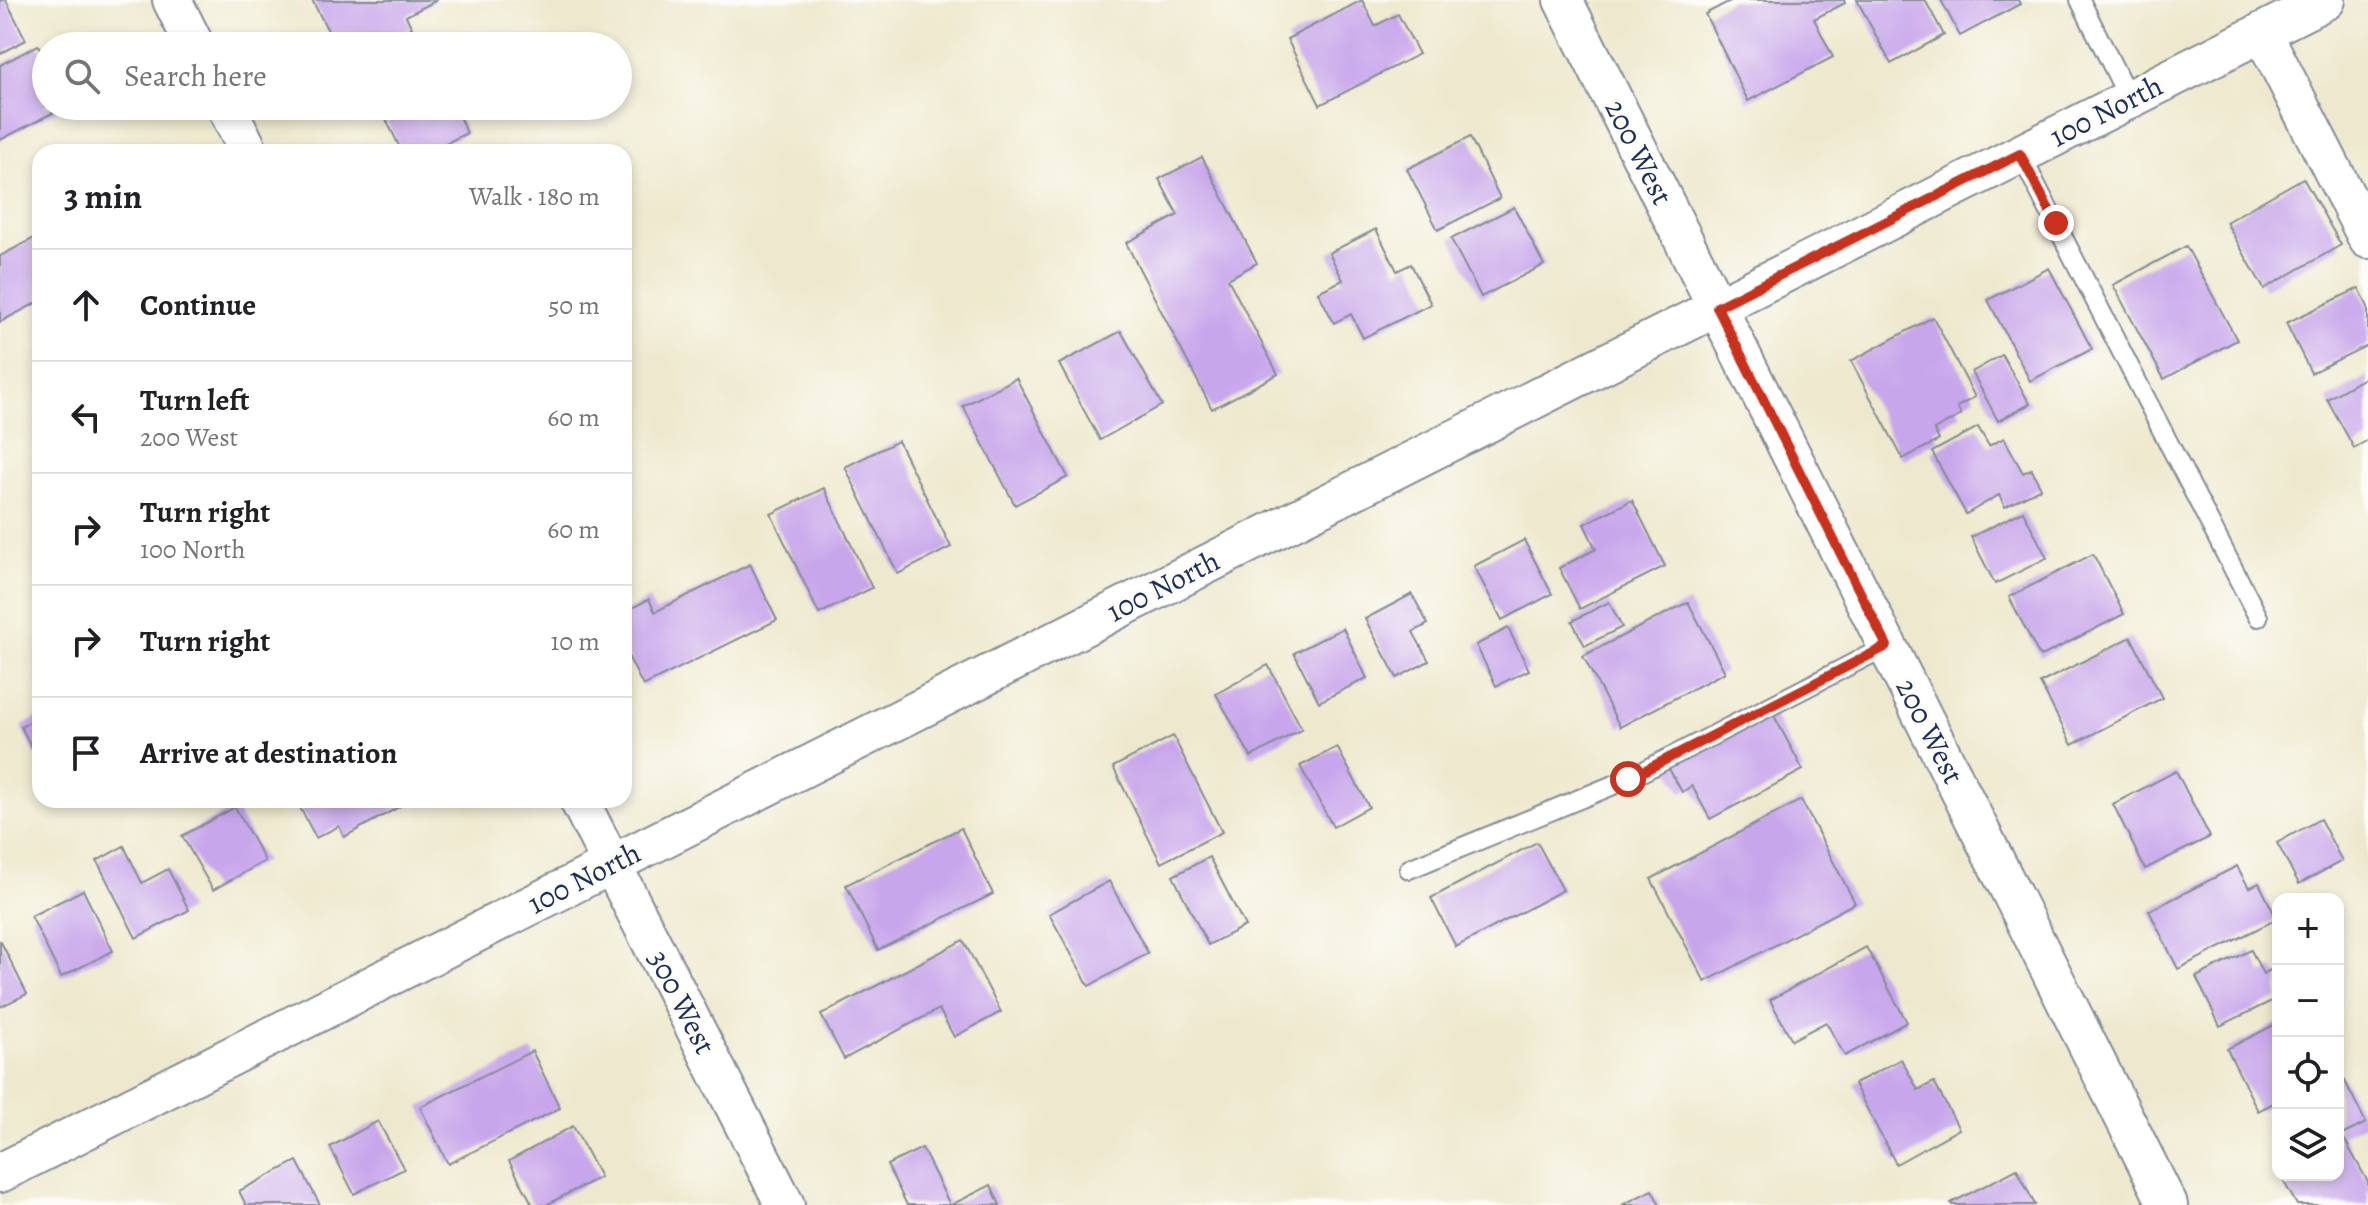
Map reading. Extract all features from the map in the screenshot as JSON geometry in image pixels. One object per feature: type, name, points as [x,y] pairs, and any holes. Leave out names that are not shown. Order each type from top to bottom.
[{"type":"street","points":[[172,0],[188,32]]},
{"type":"street","name":"200 West","points":[[1563,0],[2168,1205]]},
{"type":"street","name":"100 North","points":[[0,1173],[2326,0]]},
{"type":"street","points":[[2262,32],[2368,239]]},
{"type":"street","points":[[233,120],[245,144]]},
{"type":"street","name":"300 West","points":[[583,808],[785,1205]]},
{"type":"lane","points":[[2080,0],[2129,99]]},
{"type":"lane","points":[[2020,154],[2258,617]]},
{"type":"lane","points":[[1409,869],[1628,779],[1887,646]]},
{"type":"building","points":[[0,0],[6,0],[26,40],[0,54]]},
{"type":"building","points":[[312,0],[437,0],[406,16],[412,28],[404,32],[329,32]]},
{"type":"building","points":[[1362,0],[1375,26],[1398,14],[1419,54],[1320,105],[1287,39]]},
{"type":"building","points":[[1732,0],[1844,0],[1845,3],[1814,19],[1833,57],[1748,101],[1705,14]]},
{"type":"building","points":[[1857,0],[1925,0],[1944,35],[1891,64]]},
{"type":"building","points":[[1941,0],[2018,0],[2020,4],[1960,36]]},
{"type":"building","points":[[32,48],[32,120],[39,120],[0,140],[0,65]]},
{"type":"building","points":[[386,120],[461,120],[467,133],[444,144],[398,144]]},
{"type":"building","points":[[1470,137],[1500,198],[1438,230],[1407,169]]},
{"type":"building","points":[[1202,157],[1257,263],[1228,279],[1278,374],[1212,409],[1126,243],[1178,215],[1159,179]]},
{"type":"building","points":[[2303,178],[2341,245],[2264,289],[2226,222]]},
{"type":"building","points":[[1514,207],[1544,265],[1481,297],[1451,239]]},
{"type":"building","points":[[1376,229],[1397,271],[1411,264],[1431,304],[1363,338],[1351,314],[1334,323],[1318,292],[1343,280],[1329,253]]},
{"type":"building","points":[[32,239],[32,305],[0,322],[0,256]]},
{"type":"building","points":[[2186,246],[2237,340],[2164,379],[2113,285]]},
{"type":"building","points":[[2049,268],[2092,349],[2030,381],[1988,300]]},
{"type":"building","points":[[2359,288],[2368,307],[2368,345],[2311,373],[2286,323]]},
{"type":"building","points":[[1933,317],[1975,397],[1957,407],[1961,415],[1934,430],[1939,440],[1903,459],[1851,361]]},
{"type":"building","points":[[1121,331],[1162,405],[1100,440],[1059,364]]},
{"type":"building","points":[[2002,355],[2030,404],[1998,421],[1972,372]]},
{"type":"building","points":[[2368,376],[2368,440],[2354,448],[2327,399]]},
{"type":"building","points":[[1016,378],[1068,477],[1015,505],[963,406]]},
{"type":"building","points":[[1978,427],[1989,446],[2004,438],[2023,473],[2031,469],[2041,488],[2005,507],[1999,495],[1966,514],[1932,452]]},
{"type":"building","points":[[898,441],[951,547],[898,574],[845,467]]},
{"type":"building","points":[[824,488],[872,588],[819,614],[771,514]]},
{"type":"building","points":[[1632,500],[1665,566],[1580,609],[1559,568],[1596,549],[1584,524]]},
{"type":"building","points":[[2023,511],[2047,558],[1995,584],[1971,537]]},
{"type":"building","points":[[1524,540],[1552,594],[1502,620],[1474,566]]},
{"type":"building","points":[[2093,554],[2124,614],[2040,657],[2009,597]]},
{"type":"building","points":[[750,564],[777,620],[643,686],[632,664],[632,608],[649,599],[655,612]]},
{"type":"building","points":[[1412,594],[1428,624],[1413,632],[1429,661],[1397,678],[1365,619]]},
{"type":"building","points":[[1609,602],[1622,627],[1585,646],[1572,621]]},
{"type":"building","points":[[1688,602],[1725,672],[1620,727],[1583,656]]},
{"type":"building","points":[[1343,628],[1367,678],[1319,702],[1294,653]]},
{"type":"building","points":[[1508,628],[1529,670],[1496,686],[1476,645]]},
{"type":"building","points":[[2131,637],[2162,698],[2072,745],[2040,683]]},
{"type":"building","points":[[1268,665],[1302,729],[1251,757],[1216,694]]},
{"type":"building","points":[[1772,712],[1803,770],[1710,819],[1692,786],[1682,792],[1668,767]]},
{"type":"building","points":[[32,721],[32,748],[21,727]]},
{"type":"building","points":[[1173,736],[1222,832],[1161,863],[1113,767]]},
{"type":"building","points":[[1337,747],[1369,807],[1333,827],[1300,766]]},
{"type":"building","points":[[2176,771],[2210,837],[2145,869],[2113,804]]},
{"type":"building","points":[[1801,800],[1855,903],[1705,982],[1651,879]]},
{"type":"building","points":[[236,808],[265,861],[213,890],[182,836]]},
{"type":"building","points":[[300,808],[397,808],[344,837],[339,826],[316,838]]},
{"type":"building","points":[[2320,819],[2342,861],[2299,884],[2277,843]]},
{"type":"building","points":[[961,828],[993,894],[878,950],[846,885]]},
{"type":"building","points":[[1537,842],[1563,890],[1456,947],[1431,898]]},
{"type":"building","points":[[124,846],[142,883],[168,869],[189,910],[136,938],[97,861]]},
{"type":"building","points":[[1209,857],[1245,926],[1208,945],[1173,876]]},
{"type":"building","points":[[2237,866],[2249,888],[2259,883],[2272,909],[2272,922],[2178,969],[2149,911]]},
{"type":"building","points":[[1109,881],[1148,953],[1089,986],[1049,914]]},
{"type":"building","points":[[83,890],[113,951],[61,977],[31,916]]},
{"type":"building","points":[[0,940],[27,994],[0,1007]]},
{"type":"building","points":[[963,940],[1001,1012],[954,1037],[939,1009],[844,1059],[821,1015]]},
{"type":"building","points":[[1866,947],[1907,1022],[1845,1056],[1826,1022],[1792,1040],[1770,1000]]},
{"type":"building","points":[[2251,950],[2263,974],[2272,969],[2272,1001],[2220,1026],[2196,977]]},
{"type":"building","points":[[2272,1026],[2272,1104],[2258,1111],[2227,1049]]},
{"type":"building","points":[[532,1051],[560,1108],[448,1164],[420,1107]]},
{"type":"building","points":[[1901,1059],[1918,1090],[1934,1082],[1959,1129],[1896,1164],[1854,1084]]},
{"type":"building","points":[[2344,1079],[2366,1123],[2344,1134]]},
{"type":"building","points":[[378,1121],[404,1169],[354,1194],[330,1147]]},
{"type":"building","points":[[573,1126],[600,1177],[546,1205],[533,1205],[509,1161]]},
{"type":"building","points":[[2344,1139],[2368,1182],[2368,1205],[2297,1205],[2283,1181],[2344,1181]]},
{"type":"building","points":[[922,1148],[950,1205],[907,1205],[887,1165]]},
{"type":"building","points":[[297,1161],[320,1205],[246,1205],[239,1191]]},
{"type":"building","points":[[2017,1169],[2035,1205],[1952,1205],[1951,1203]]},
{"type":"building","points":[[991,1185],[1000,1205],[951,1205]]},
{"type":"building","points":[[1652,1190],[1660,1205],[1622,1205]]},
{"type":"route","points":[[1628,779],[1887,646],[1717,307],[2020,154],[2056,223]]}]
